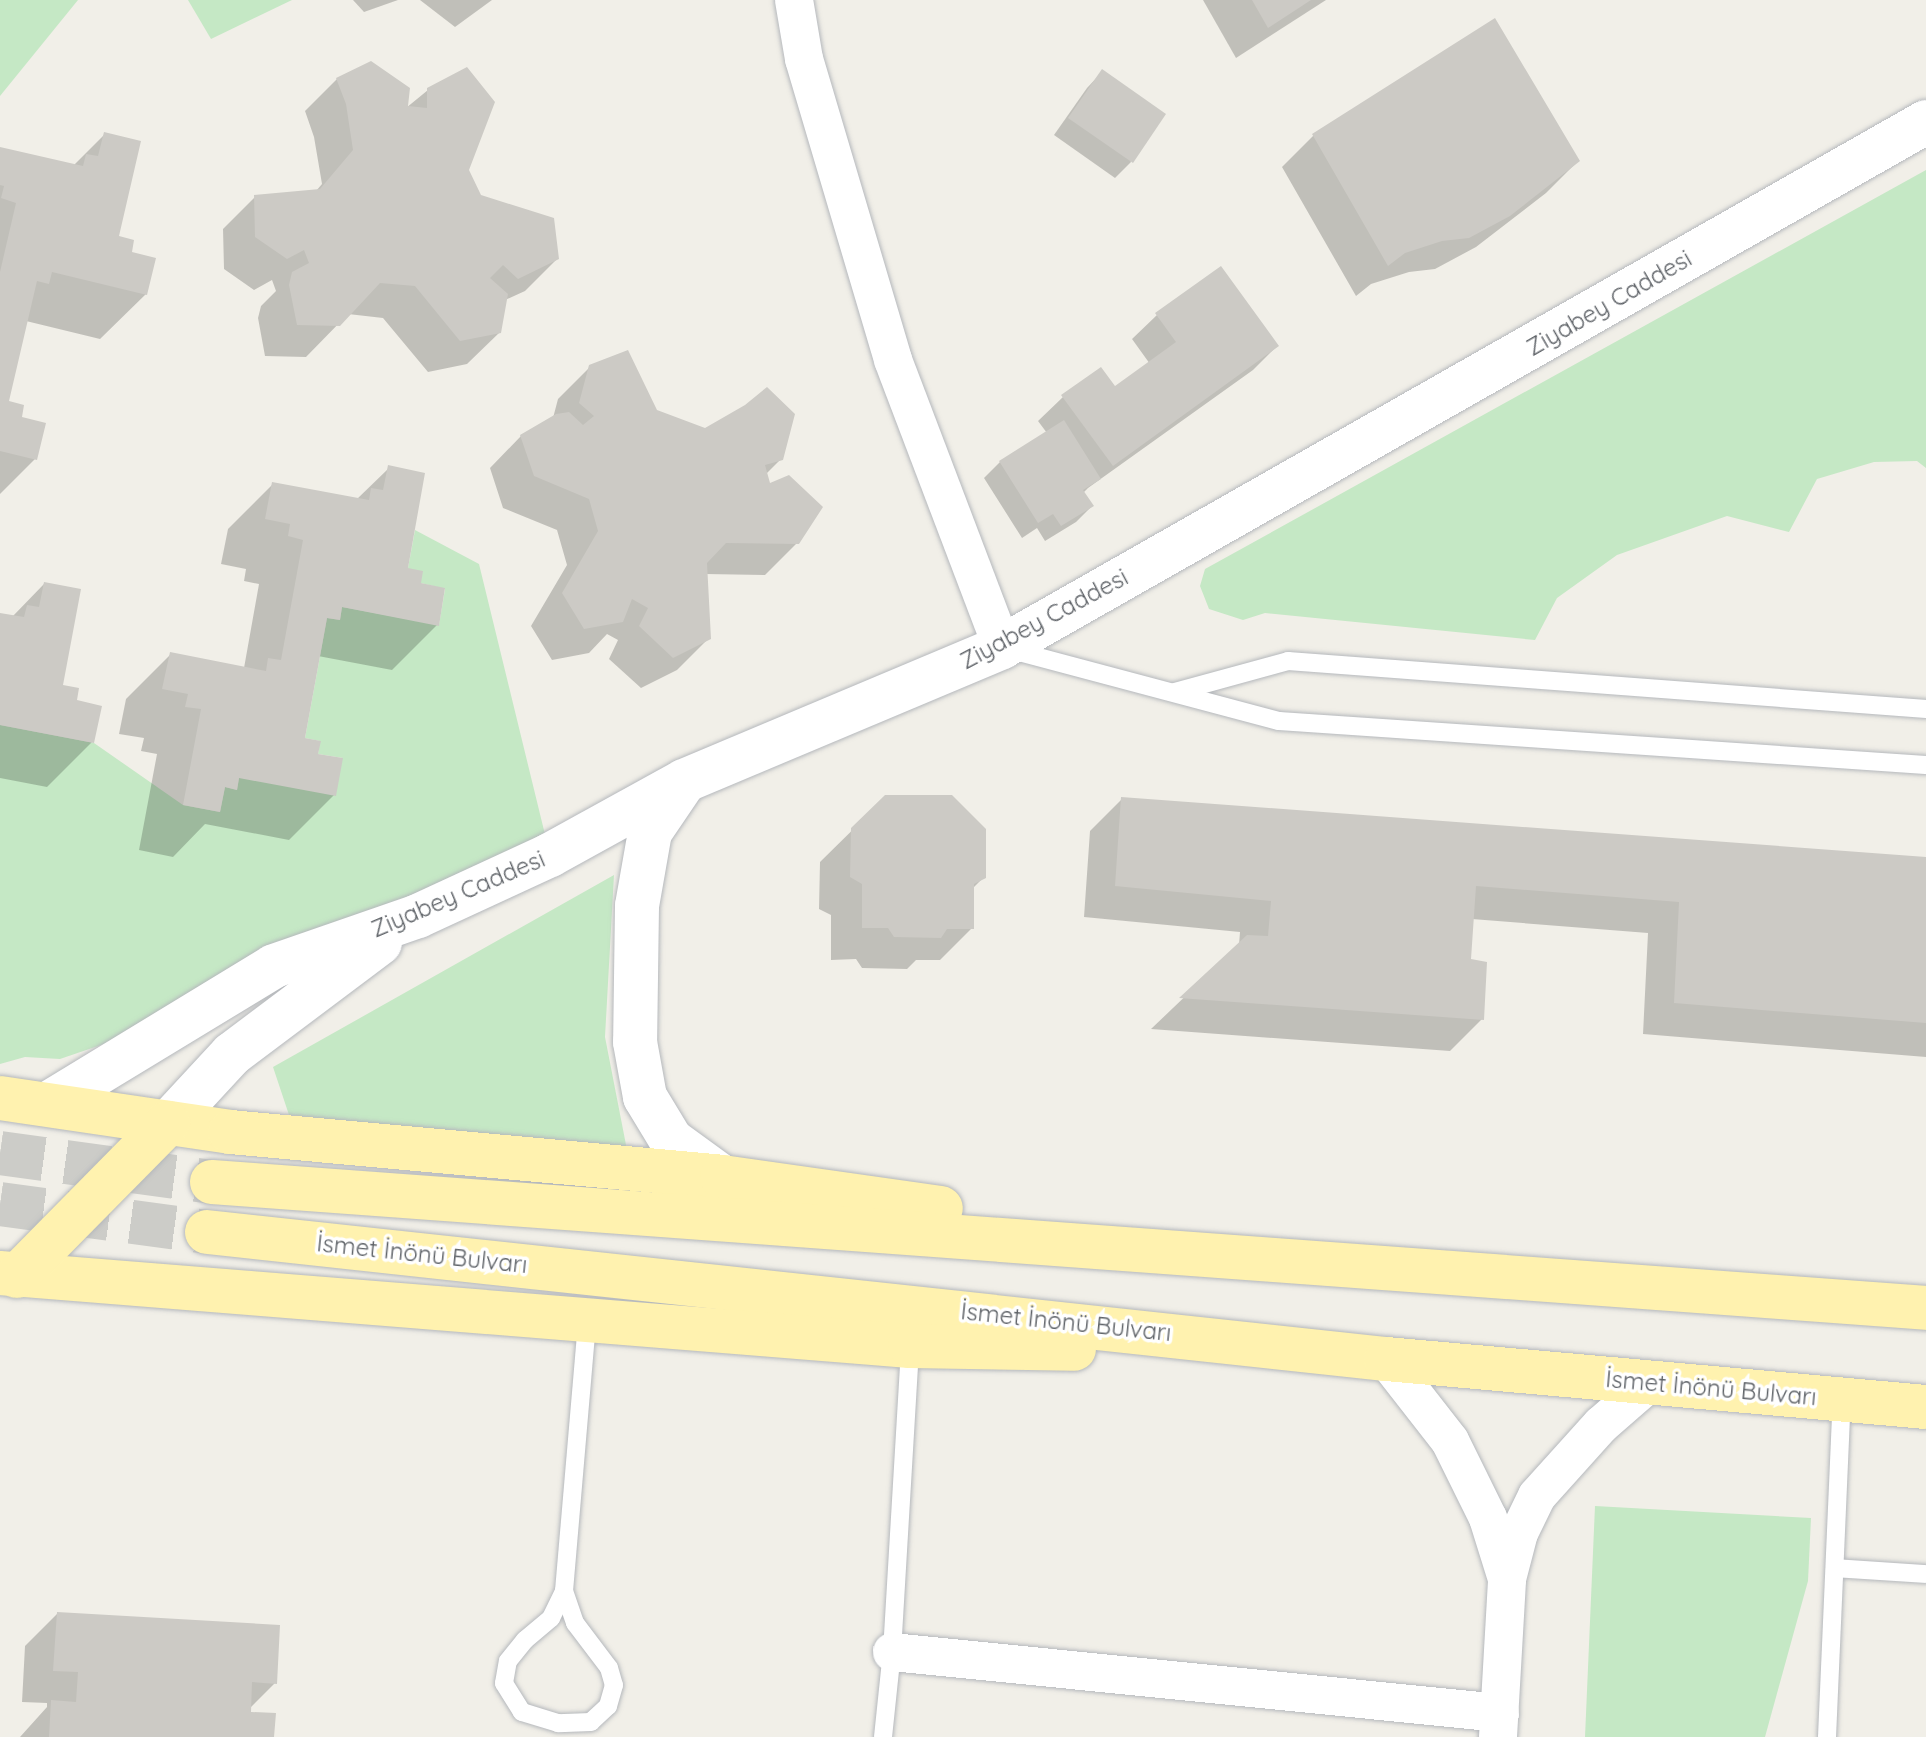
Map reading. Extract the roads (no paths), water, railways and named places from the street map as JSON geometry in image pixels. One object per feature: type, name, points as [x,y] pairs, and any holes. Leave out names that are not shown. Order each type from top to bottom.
[{"type":"main road","name":"Ziyabey Caddesi","points":[[49,1103],[274,966],[418,916],[550,855],[684,781],[1002,647],[1926,122]]},
{"type":"main road","points":[[684,781],[650,832],[637,906],[635,1042],[645,1097],[671,1140],[722,1177]]},
{"type":"main road","points":[[6,1281],[168,1123],[232,1054],[418,916]]},
{"type":"main road","points":[[0,1098],[168,1123],[722,1177],[1320,1263]]},
{"type":"main road","points":[[212,1182],[1926,1308]]},
{"type":"main road","name":"İsmet İnönü Bulvarı","points":[[207,1232],[1648,1384],[1926,1407]]},
{"type":"main road","points":[[6,1281],[587,1317],[910,1346],[1377,1356]]},
{"type":"street","points":[[794,0],[804,59],[893,360],[1002,647]]},
{"type":"street","points":[[1377,1356],[1450,1441],[1488,1518],[1507,1579]]},
{"type":"street","points":[[892,1652],[1499,1725],[1507,1579],[1519,1533],[1537,1496],[1601,1425],[1648,1384]]},
{"type":"lane","points":[[1002,647],[1279,721],[1926,765]]},
{"type":"lane","points":[[1172,693],[1288,661],[1926,709]]},
{"type":"lane","points":[[564,1591],[575,1623],[609,1668],[614,1685],[608,1706],[591,1722],[558,1723],[522,1712],[504,1683],[508,1661],[525,1640],[551,1618],[564,1591],[587,1317]]},
{"type":"lane","points":[[883,1737],[892,1652],[910,1346]]},
{"type":"lane","points":[[1827,1737],[1835,1568],[1861,1401],[1926,1417]]},
{"type":"lane","points":[[1835,1568],[1926,1574]]},
{"type":"tunnel","points":[[0,1153],[212,1182]]},
{"type":"tunnel","points":[[0,1204],[207,1232]]}]
